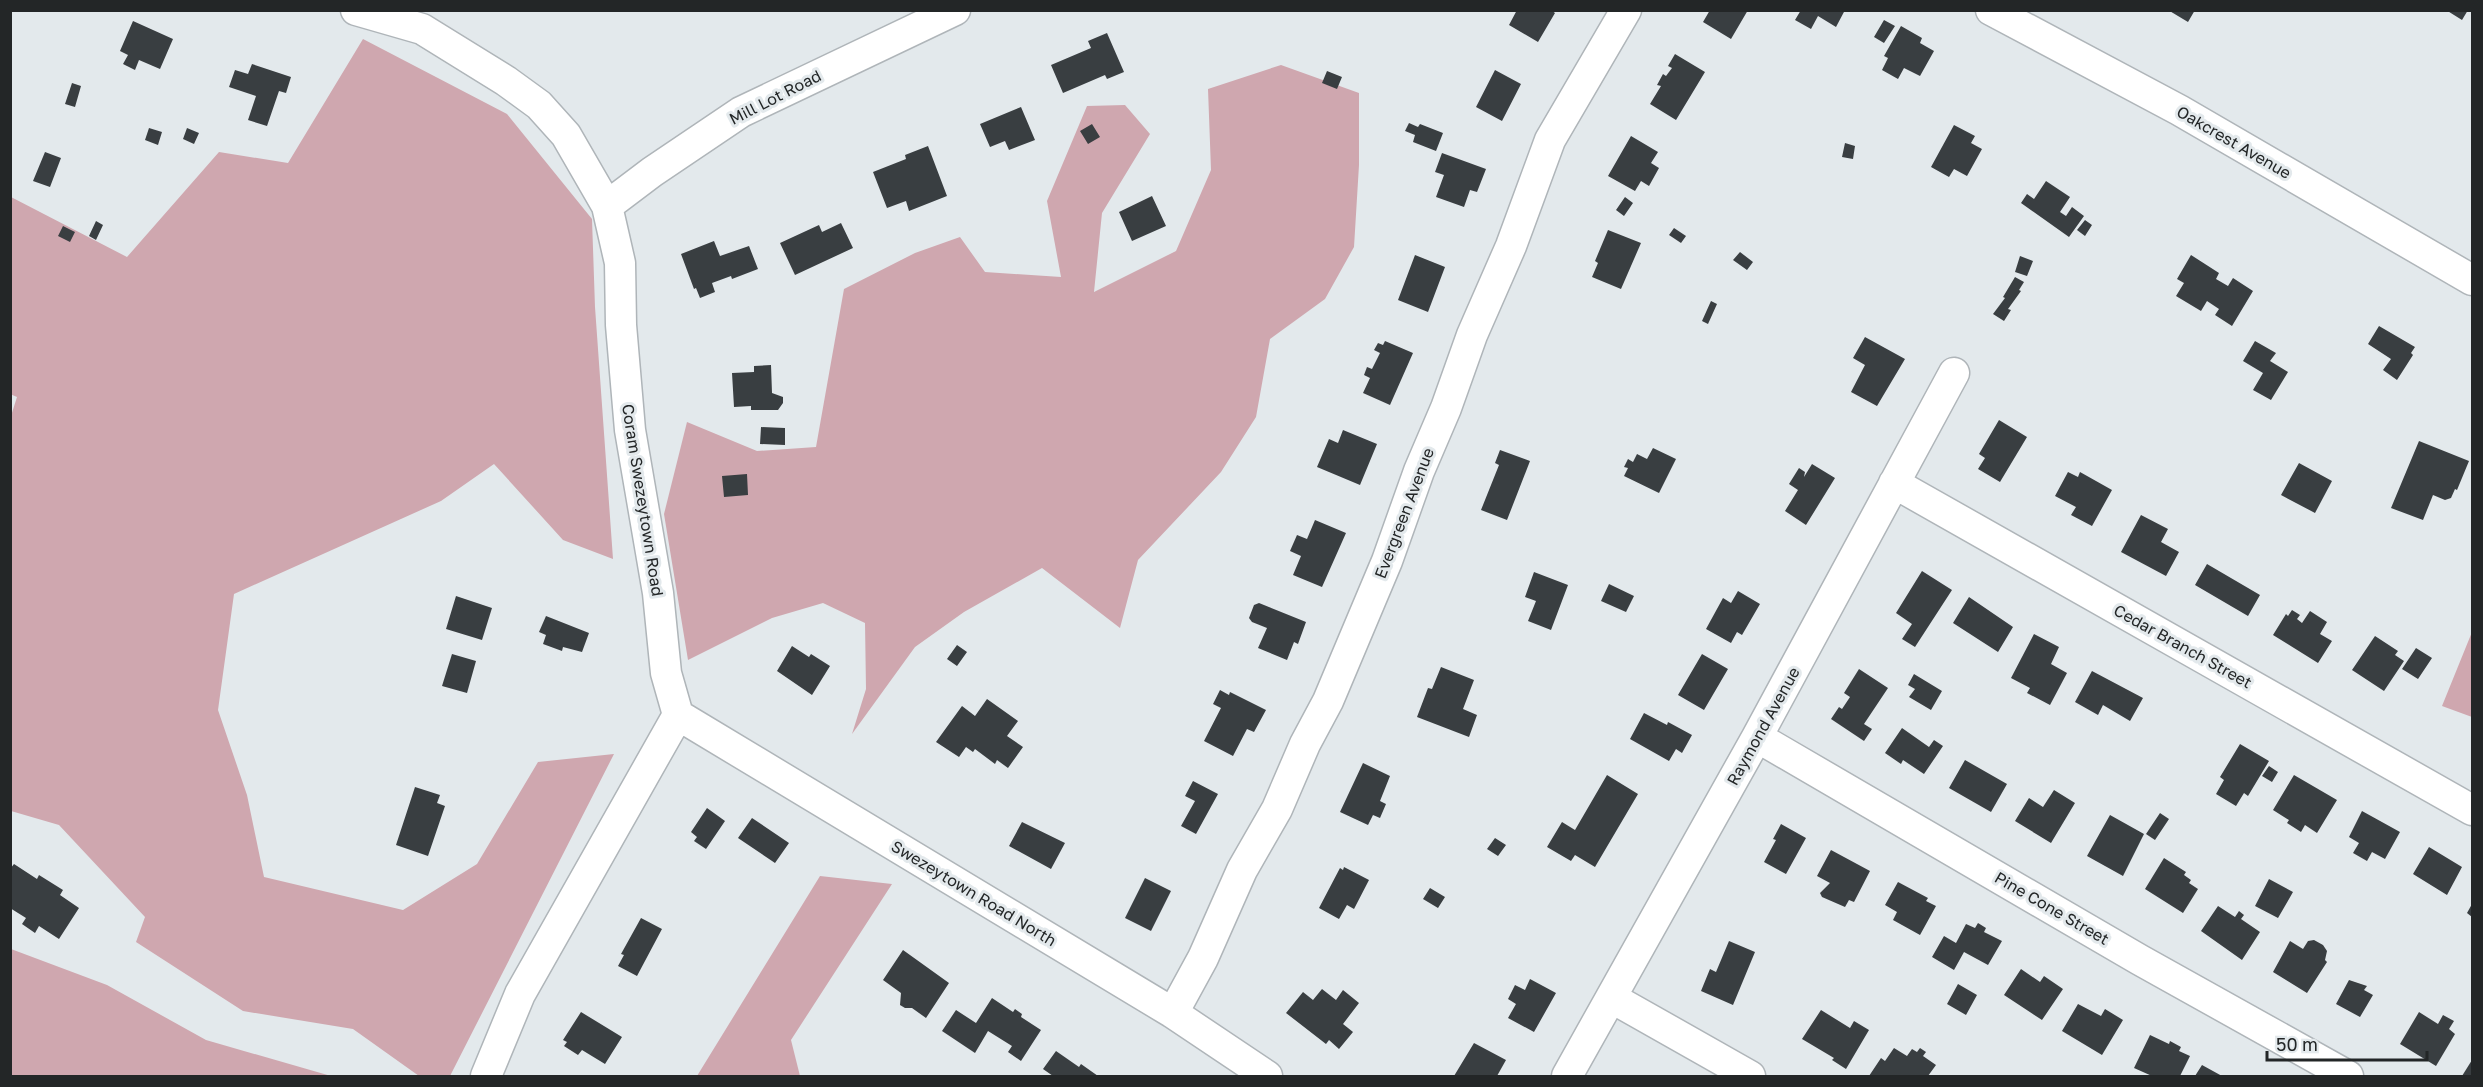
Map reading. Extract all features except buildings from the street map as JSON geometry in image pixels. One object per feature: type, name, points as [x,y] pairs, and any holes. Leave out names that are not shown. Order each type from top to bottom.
[{"type":"street","name":"Coram Swezeytown Road","points":[[356,10],[398,16],[506,81],[539,105],[572,144],[607,206],[620,263],[621,325],[630,430],[658,593],[666,674],[678,715]]},
{"type":"street","name":"Mill Lot Road","points":[[607,206],[652,172],[741,112],[955,10]]},
{"type":"street","name":"Evergreen Avenue","points":[[1173,1012],[1203,958],[1242,870],[1277,809],[1305,744],[1332,691],[1387,561],[1419,471],[1446,408],[1472,335],[1511,246],[1550,140],[1626,10]]},
{"type":"street","name":"Oakcrest Avenue","points":[[1991,10],[2179,110],[2472,280]]},
{"type":"street","name":"Raymond Avenue","points":[[1567,1077],[1757,737],[1954,373]]},
{"type":"street","name":"Cedar Branch Street","points":[[1894,483],[2472,810]]},
{"type":"street","name":"Swezeytown Road North","points":[[678,715],[1173,1012],[1268,1077]]},
{"type":"street","points":[[488,1074],[519,994],[678,715]]},
{"type":"street","name":"Pine Cone Street","points":[[1757,737],[2140,960],[2348,1077]]},
{"type":"street","points":[[1612,998],[1750,1077]]},
{"type":"shaded area","points":[[363,39],[507,114],[592,219],[595,307],[613,559],[563,540],[494,464],[441,501],[234,594],[218,710],[247,795],[264,877],[403,910],[477,864],[538,762],[614,754],[450,1076],[419,1076],[353,1029],[243,1011],[136,942],[145,917],[59,825],[11,811],[10,419],[17,397],[10,394],[11,197],[127,257],[219,152],[288,163]]},
{"type":"shaded area","points":[[1281,65],[1359,93],[1359,165],[1354,247],[1325,299],[1270,339],[1256,417],[1221,472],[1138,560],[1120,628],[1042,568],[964,612],[915,647],[852,734],[866,689],[865,623],[823,603],[772,618],[688,660],[664,514],[687,422],[757,451],[816,447],[844,289],[915,253],[960,237],[985,272],[1061,277],[1047,201],[1087,106],[1125,105],[1150,134],[1102,213],[1094,292],[1176,251],[1211,170],[1208,89]]},
{"type":"shaded area","points":[[2472,632],[2472,717],[2442,706]]},
{"type":"shaded area","points":[[820,876],[892,884],[791,1040],[800,1076],[697,1076]]},
{"type":"shaded area","points":[[11,949],[107,985],[206,1040],[331,1076],[11,1076]]}]
